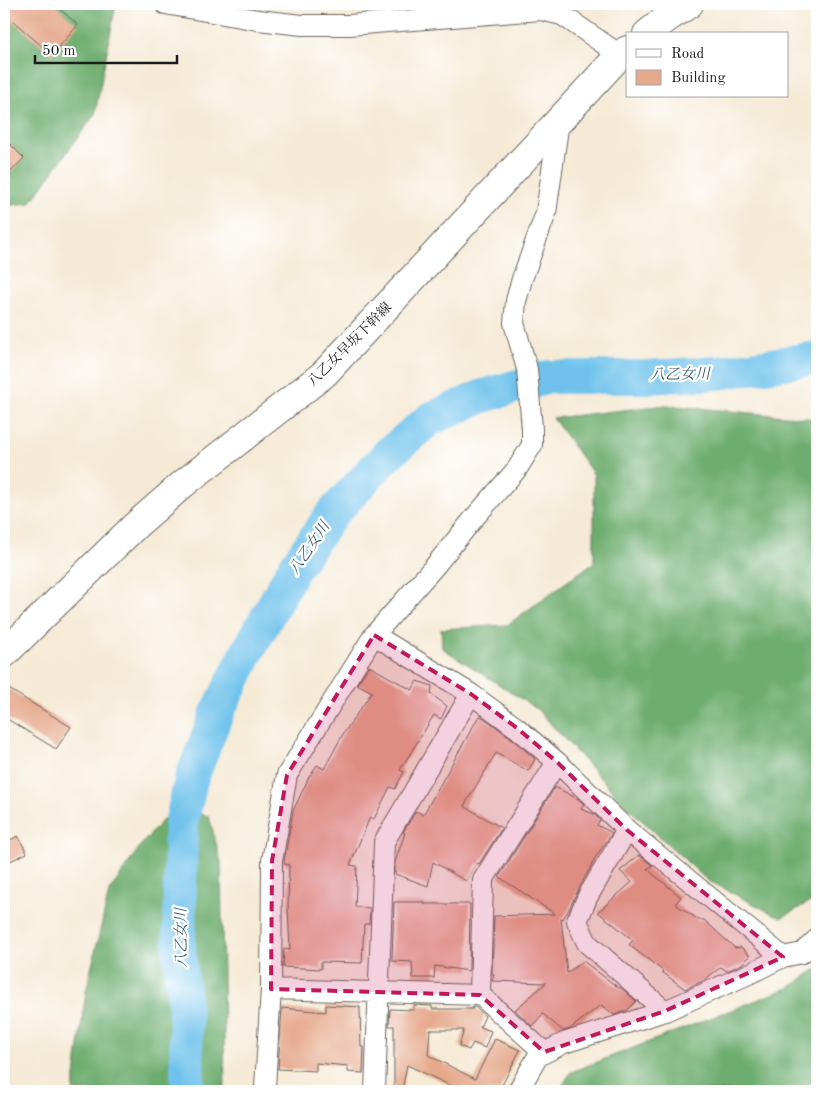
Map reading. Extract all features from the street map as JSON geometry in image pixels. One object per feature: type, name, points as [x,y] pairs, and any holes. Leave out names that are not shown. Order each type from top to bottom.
[{"type":"street","points":[[165,4],[258,20],[302,25],[349,24],[541,10],[562,15],[624,53]]},
{"type":"street","points":[[650,32],[689,4]]},
{"type":"street","name":"八乙女早坂下幹線","points":[[4,654],[136,525],[183,484],[324,374],[624,53]]},
{"type":"street","points":[[267,1091],[271,989],[272,861],[287,775],[374,635],[517,469],[532,445],[527,369],[514,323],[516,300],[522,279],[546,213],[559,121]]},
{"type":"street","points":[[374,635],[471,694],[517,728],[557,762],[627,830],[783,957]]},
{"type":"street","points":[[381,1089],[378,992],[384,842],[471,694]]},
{"type":"street","points":[[480,995],[483,880],[557,762]]},
{"type":"street","points":[[627,830],[588,896],[577,921],[588,942],[665,1011]]},
{"type":"street","points":[[518,1091],[538,1056],[544,1052],[564,1043],[665,1011],[751,974],[783,957],[802,953],[817,939]]},
{"type":"street","points":[[271,989],[480,995],[544,1052]]},
{"type":"highlighted area","points":[[374,635],[471,694],[517,728],[557,762],[627,830],[783,957],[665,1011],[544,1052],[480,995],[271,989],[272,861],[287,775]]},
{"type":"green space","points":[[4,4],[116,4],[95,114],[30,203],[4,206]]},
{"type":"green space","points":[[666,405],[817,419],[817,898],[781,918],[707,880],[626,806],[537,709],[442,648],[441,629],[507,625],[594,562],[594,475],[553,418]]},
{"type":"green space","points":[[183,810],[209,816],[221,862],[225,1091],[73,1091],[86,991],[109,892],[141,845],[169,813]]},
{"type":"green space","points":[[817,969],[817,1091],[559,1091],[571,1072],[788,988]]},
{"type":"building","points":[[4,4],[54,4],[78,25],[52,55],[4,13]]},
{"type":"building","points":[[4,138],[24,158],[4,179]]},
{"type":"building","points":[[369,666],[412,690],[417,681],[432,686],[431,694],[447,706],[441,719],[434,715],[400,770],[404,772],[395,789],[390,787],[374,819],[370,817],[350,865],[357,866],[355,907],[370,908],[369,924],[364,924],[362,963],[321,962],[321,969],[283,967],[284,949],[290,950],[288,909],[289,865],[284,864],[284,862],[293,811],[309,777],[317,765],[324,769],[343,734],[372,692],[357,684]]},
{"type":"building","points":[[4,686],[71,727],[56,749],[4,717]]},
{"type":"building","points":[[479,716],[510,737],[535,759],[528,771],[496,753],[464,806],[502,828],[466,881],[433,862],[428,886],[395,874],[395,862],[405,833],[403,832],[416,811],[423,815]]},
{"type":"building","points":[[555,787],[578,799],[584,804],[581,809],[594,814],[600,820],[597,825],[612,833],[592,863],[563,919],[561,918],[567,973],[583,961],[636,1001],[628,1010],[614,1015],[601,1005],[570,1029],[563,1031],[543,1014],[532,1026],[515,1010],[546,983],[492,981],[494,974],[492,974],[494,916],[555,914],[499,877]]},
{"type":"building","points":[[18,836],[27,853],[4,864],[4,843]]},
{"type":"building","points":[[639,855],[653,866],[647,869],[681,897],[675,904],[699,920],[704,920],[735,948],[741,947],[750,956],[742,964],[727,971],[721,967],[703,981],[685,989],[629,945],[633,940],[598,912],[632,882],[620,871]]},
{"type":"building","points":[[394,902],[470,904],[469,971],[435,966],[434,978],[413,978],[412,962],[392,961]]},
{"type":"building","points":[[326,1005],[360,1007],[361,1047],[364,1047],[363,1073],[348,1072],[348,1066],[316,1063],[316,1071],[278,1069],[282,1008],[326,1012]]},
{"type":"building","points":[[414,1005],[432,1006],[432,1009],[472,1009],[475,1007],[485,1016],[480,1027],[491,1031],[485,1048],[473,1043],[469,1050],[459,1046],[464,1030],[430,1030],[428,1055],[475,1079],[495,1039],[520,1050],[499,1091],[462,1091],[407,1065],[402,1091],[394,1091],[394,1026],[389,1026],[390,1009],[414,1010]]},
{"type":"waterway","name":"八乙女川","points":[[188,1091],[185,1012],[179,948],[181,824],[191,780],[217,713],[248,651],[294,568],[332,514],[388,454],[430,419],[483,396],[549,377],[645,377],[718,373],[817,358]]}]
